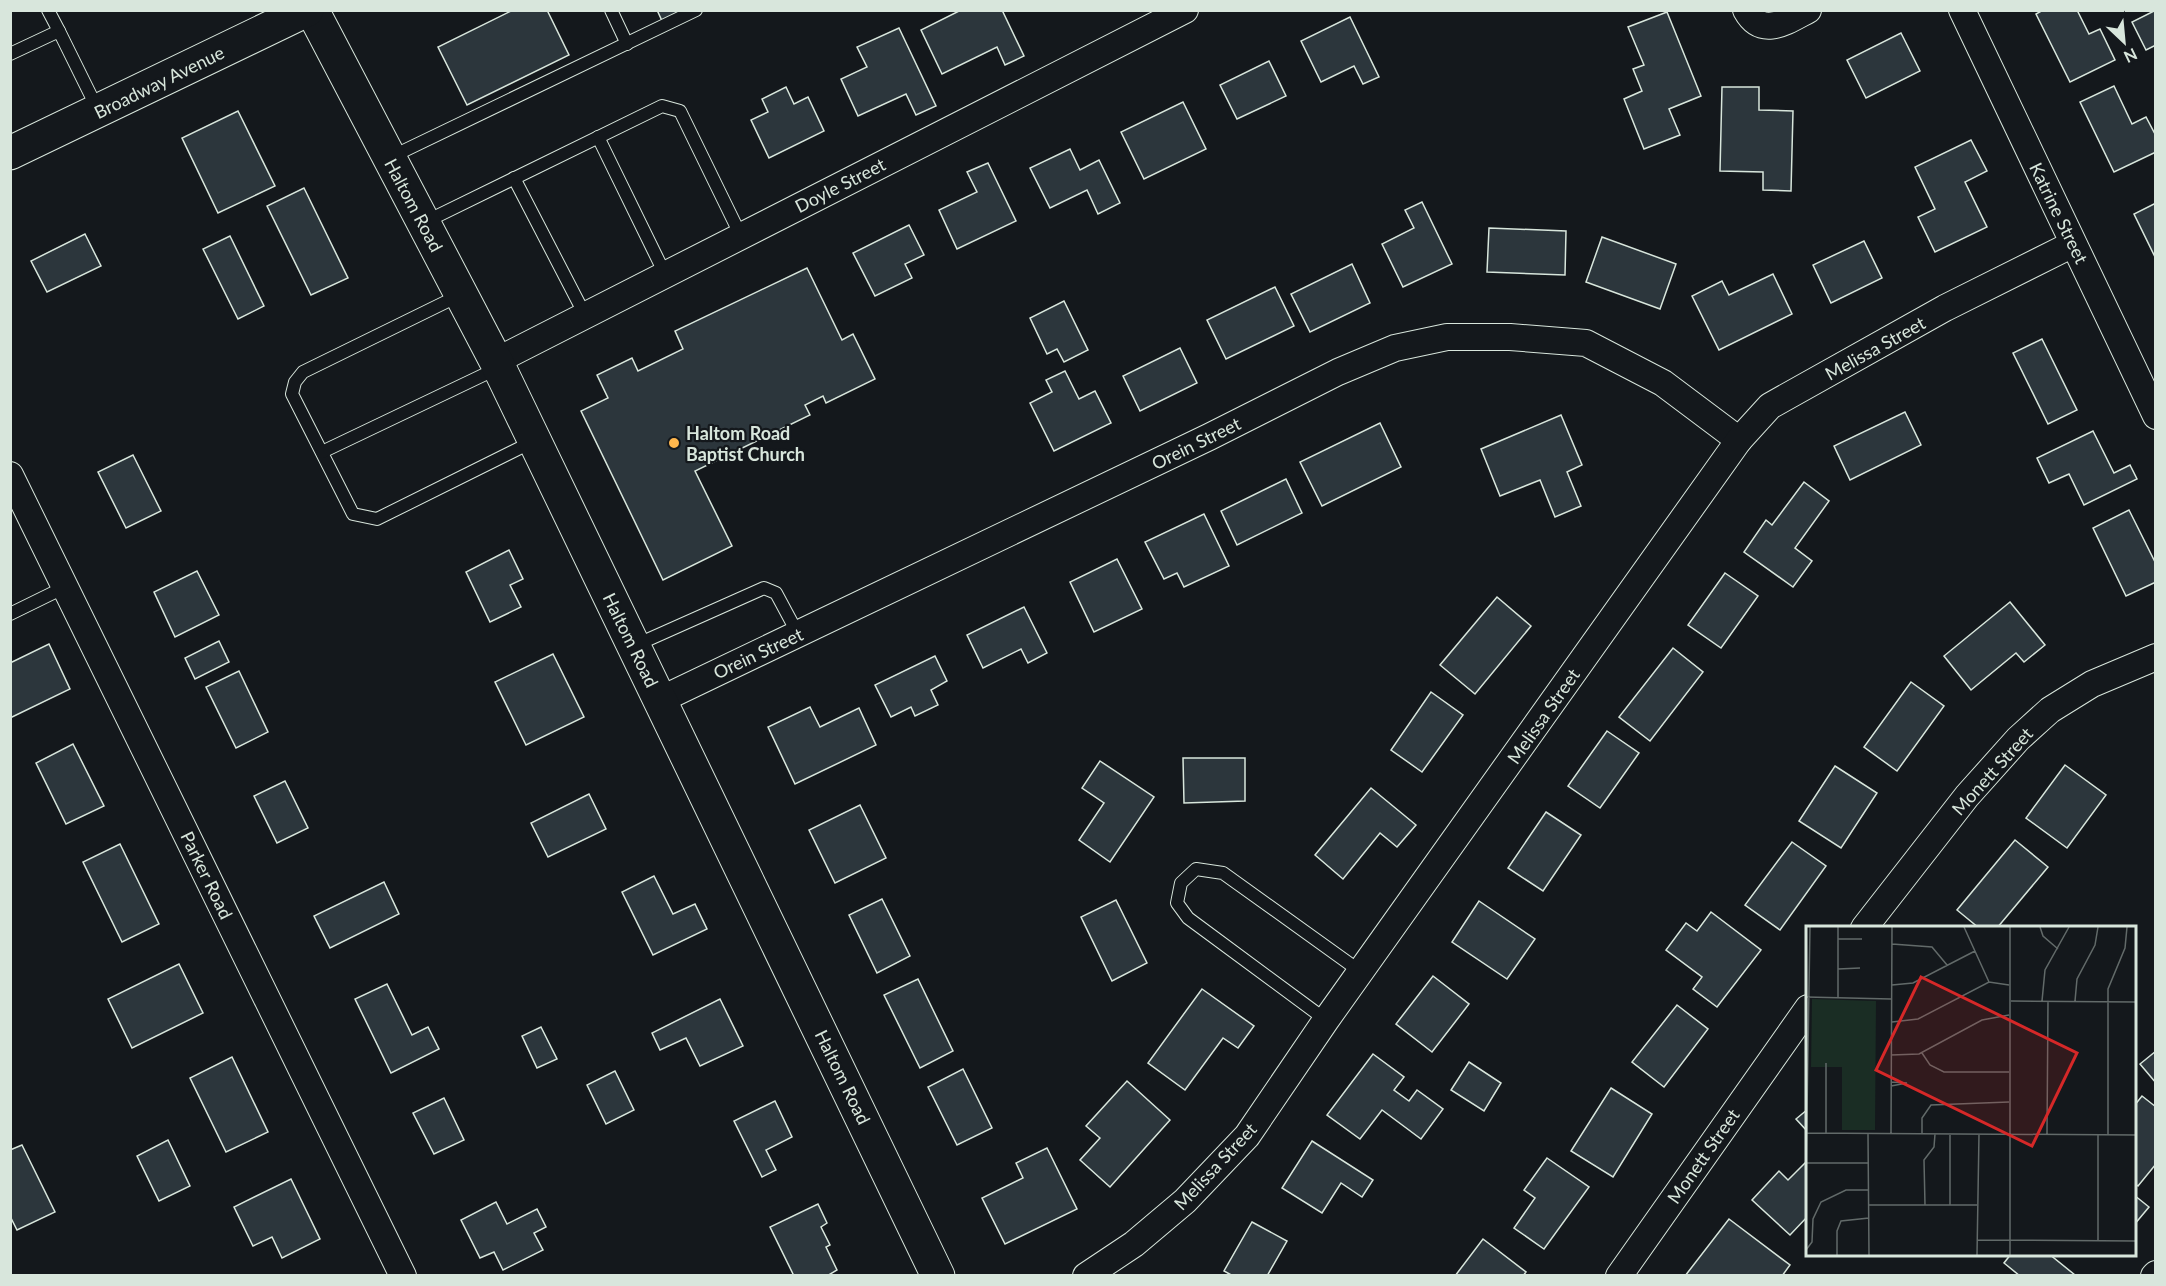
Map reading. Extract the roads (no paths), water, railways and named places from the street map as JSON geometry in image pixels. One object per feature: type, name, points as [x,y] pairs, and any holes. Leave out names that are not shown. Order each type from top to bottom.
[{"type":"main road","name":"Broadway Avenue","points":[[10,153],[310,10]]},
{"type":"main road","name":"Haltom Road","points":[[310,10],[498,364],[938,1275]]},
{"type":"street","name":"Doyle Street","points":[[498,364],[585,315],[1185,10]]},
{"type":"street","points":[[1746,10],[1751,19],[1767,26],[1775,26],[1808,10]]},
{"type":"street","name":"Katrine Street","points":[[1962,10],[2156,416]]},
{"type":"street","name":"Melissa Street","points":[[1086,1275],[1134,1244],[1185,1200],[1247,1136],[1326,1020],[1739,440],[1770,406],[1945,308],[2073,244]]},
{"type":"street","name":"Orein Street","points":[[660,700],[1198,442],[1338,372],[1395,348],[1447,337],[1510,337],[1586,343],[1663,383],[1739,440]]},
{"type":"street","name":"Parker Road","points":[[10,475],[403,1275]]},
{"type":"street","name":"Monett Street","points":[[1865,926],[1967,796],[2018,739],[2050,710],[2092,684],[2156,657]]},
{"type":"street","name":"Monett Street","points":[[1619,1275],[1806,1011]]},
{"type":"lane","points":[[48,10],[99,111]]},
{"type":"lane","points":[[611,10],[627,44]]},
{"type":"lane","points":[[390,158],[696,10]]},
{"type":"lane","points":[[10,54],[58,30]]},
{"type":"lane","points":[[424,223],[662,106],[680,111],[741,236]]},
{"type":"lane","points":[[598,137],[665,274]]},
{"type":"lane","points":[[514,178],[585,315]]},
{"type":"lane","points":[[461,294],[303,372],[295,382],[292,394],[353,514],[377,519],[535,441]]},
{"type":"lane","points":[[322,452],[498,364]]},
{"type":"lane","points":[[10,614],[65,587]]},
{"type":"lane","points":[[634,645],[764,588],[776,593],[798,634]]},
{"type":"lane","points":[[1326,1020],[1188,918],[1177,903],[1181,883],[1196,869],[1223,873],[1361,972]]},
{"type":"place","name":"Haltom Road Baptist Church","points":[[674,443]]}]
